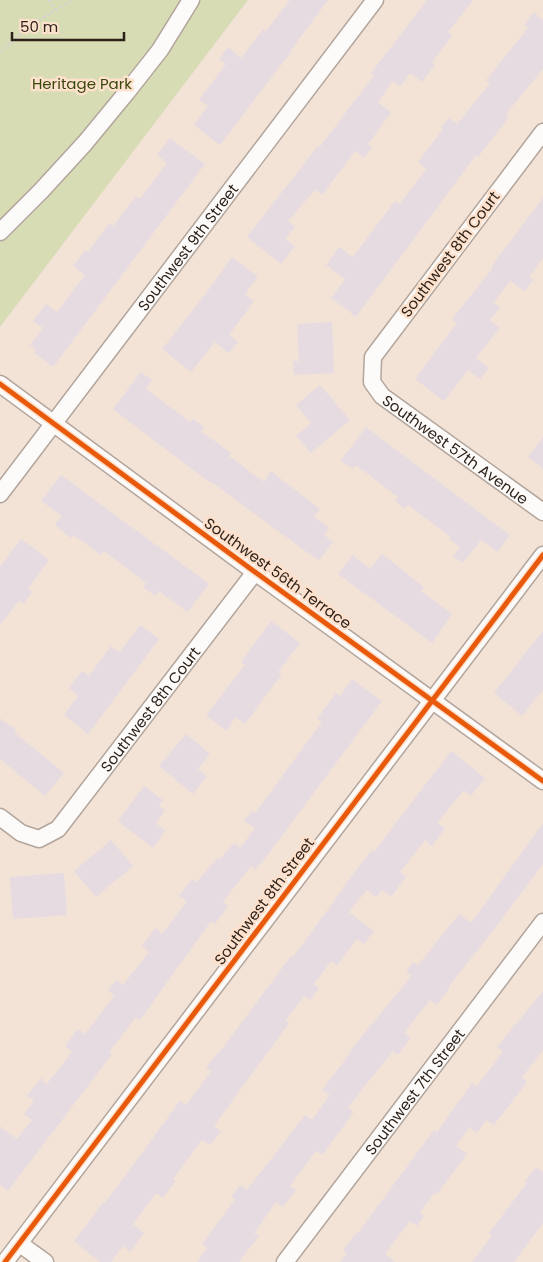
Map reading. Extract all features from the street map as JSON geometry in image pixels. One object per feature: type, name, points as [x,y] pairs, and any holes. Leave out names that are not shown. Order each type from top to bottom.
[{"type":"street","points":[[0,232],[85,143],[160,50],[191,0]]},
{"type":"street","name":"Southwest 9th Street","points":[[0,494],[375,0]]},
{"type":"street","name":"Southwest 8th Court","points":[[372,382],[373,357],[543,132]]},
{"type":"street","name":"Southwest 57th Avenue","points":[[372,382],[382,396],[543,512]]},
{"type":"street","name":"Southwest 56th Terrace","points":[[0,384],[255,572],[543,780]]},
{"type":"street","name":"Southwest 8th Street","points":[[5,1262],[543,556]]},
{"type":"street","name":"Southwest 8th Court","points":[[0,817],[21,833],[39,839],[58,829],[255,572]]},
{"type":"street","name":"Southwest 7th Street","points":[[285,1262],[543,922]]},
{"type":"street","points":[[20,1244],[45,1262]]},
{"type":"path","points":[[49,0],[56,10]]},
{"type":"path","points":[[0,52],[30,26],[72,0]]},
{"type":"green space","name":"Heritage Park","points":[[0,0],[248,0],[0,327]]},
{"type":"building","points":[[290,0],[328,0],[292,51],[220,145],[194,125],[208,106],[199,100],[226,64],[219,59],[228,47],[241,58],[263,29],[266,31]]},
{"type":"building","points":[[427,0],[473,0],[448,32],[452,36],[432,62],[435,65],[422,82],[410,73],[400,86],[393,81],[378,102],[391,113],[368,144],[372,147],[364,158],[355,151],[322,195],[315,190],[288,221],[295,227],[285,239],[295,246],[281,264],[247,237],[318,146],[319,148],[374,75],[371,73]]},
{"type":"building","points":[[534,12],[543,20],[543,69],[506,114],[509,117],[478,157],[476,155],[356,317],[331,298],[345,279],[326,265],[339,247],[353,257],[395,201],[400,204],[426,169],[418,162],[443,129],[441,127],[449,118],[457,124],[490,83],[486,80],[528,28],[524,25]]},
{"type":"building","points":[[170,138],[205,164],[53,367],[34,352],[36,350],[30,345],[43,328],[33,321],[46,304],[57,312],[85,275],[73,266],[85,250],[88,252],[109,223],[113,226],[136,196],[140,199],[167,163],[157,155]]},
{"type":"building","points":[[543,198],[543,258],[529,277],[533,280],[524,291],[510,281],[494,302],[500,308],[490,320],[500,328],[476,358],[489,368],[480,379],[468,370],[444,401],[415,379],[457,323],[452,319],[493,268],[491,267]]},
{"type":"building","points":[[232,257],[258,277],[245,294],[254,301],[229,335],[238,342],[229,353],[215,342],[191,372],[162,349]]},
{"type":"building","points":[[332,322],[334,373],[294,375],[293,361],[299,361],[297,324]]},
{"type":"building","points":[[141,372],[152,380],[146,389],[190,422],[193,419],[204,427],[201,431],[231,453],[229,456],[264,482],[271,471],[320,509],[314,517],[330,528],[324,535],[333,542],[319,561],[209,482],[113,409]]},
{"type":"building","points":[[320,385],[350,420],[311,453],[296,436],[311,423],[296,405]]},
{"type":"building","points":[[366,427],[510,535],[498,552],[481,540],[463,563],[453,556],[460,547],[449,539],[451,537],[408,505],[405,509],[395,501],[398,497],[356,465],[353,469],[341,460]]},
{"type":"building","points":[[543,437],[543,469],[528,457]]},
{"type":"building","points":[[61,475],[209,584],[187,612],[159,591],[155,596],[143,587],[146,583],[104,551],[101,555],[73,535],[71,538],[55,525],[62,516],[41,501]]},
{"type":"building","points":[[21,539],[49,560],[28,589],[32,592],[24,604],[19,601],[0,625],[0,567]]},
{"type":"building","points":[[382,554],[424,587],[421,591],[452,614],[432,643],[338,574],[353,555],[370,569]]},
{"type":"building","points":[[271,621],[300,643],[278,672],[282,674],[245,724],[236,717],[226,731],[206,715],[245,665],[241,662]]},
{"type":"building","points":[[140,625],[159,639],[88,734],[64,715],[78,696],[69,688],[82,671],[89,676],[111,646],[120,652]]},
{"type":"building","points":[[543,631],[543,690],[522,716],[494,693]]},
{"type":"building","points":[[352,679],[382,701],[266,857],[255,870],[251,866],[223,902],[228,906],[215,924],[211,921],[140,1020],[136,1017],[109,1052],[112,1054],[8,1191],[0,1185],[0,1126],[17,1139],[32,1120],[24,1114],[34,1101],[27,1096],[41,1078],[47,1084],[72,1052],[65,1046],[78,1029],[85,1034],[114,996],[108,990],[116,980],[123,985],[149,952],[142,946],[155,928],[162,934],[187,901],[179,896],[192,879],[197,882],[218,857],[220,859],[234,843],[240,848],[255,828],[244,821],[252,811],[255,813],[322,722],[317,719],[336,693],[340,696]]},
{"type":"building","points":[[0,718],[64,773],[45,796],[0,759]]},
{"type":"building","points":[[186,734],[210,754],[198,769],[207,776],[193,794],[159,766]]},
{"type":"building","points":[[451,751],[485,778],[471,796],[464,790],[437,823],[445,828],[432,846],[425,840],[400,872],[406,877],[391,897],[382,890],[376,897],[367,890],[349,912],[374,931],[364,944],[357,939],[337,965],[331,961],[314,984],[319,988],[310,1000],[304,996],[286,1020],[289,1023],[214,1126],[221,1131],[210,1145],[202,1140],[173,1179],[176,1181],[163,1198],[156,1193],[133,1224],[144,1233],[130,1252],[123,1246],[111,1262],[100,1262],[74,1241],[105,1203],[180,1101],[186,1105],[211,1071],[206,1068],[217,1053],[291,956],[293,957],[342,888],[372,850],[374,852]]},
{"type":"building","points":[[144,786],[163,800],[159,806],[165,810],[156,823],[165,831],[153,848],[118,821]]},
{"type":"building","points":[[543,823],[543,864],[449,986],[437,1005],[430,1000],[404,1033],[411,1038],[398,1055],[393,1051],[348,1107],[354,1112],[322,1155],[316,1151],[290,1186],[296,1190],[283,1207],[276,1202],[254,1233],[259,1236],[239,1262],[197,1262],[207,1248],[202,1244],[235,1199],[231,1197],[240,1185],[247,1190],[305,1115],[312,1120],[330,1095],[322,1090],[350,1051],[412,975],[406,971],[413,962],[418,965],[459,914],[471,923]]},
{"type":"building","points":[[111,840],[133,866],[96,897],[74,871]]},
{"type":"building","points":[[64,873],[67,915],[13,919],[10,877]]},
{"type":"building","points":[[543,991],[543,1050],[522,1077],[527,1082],[494,1125],[486,1120],[477,1133],[469,1127],[456,1146],[467,1154],[436,1195],[434,1193],[420,1212],[424,1216],[417,1226],[410,1221],[385,1254],[395,1262],[340,1262],[347,1253],[343,1250],[434,1130],[437,1132],[472,1083],[476,1087],[503,1052],[497,1047]]},
{"type":"building","points":[[536,1167],[543,1172],[543,1223],[514,1262],[472,1262],[492,1235],[489,1233],[527,1183],[525,1181]]},
{"type":"cycle path","points":[[0,384],[543,781]]},
{"type":"cycle path","points":[[5,1262],[543,555]]}]
